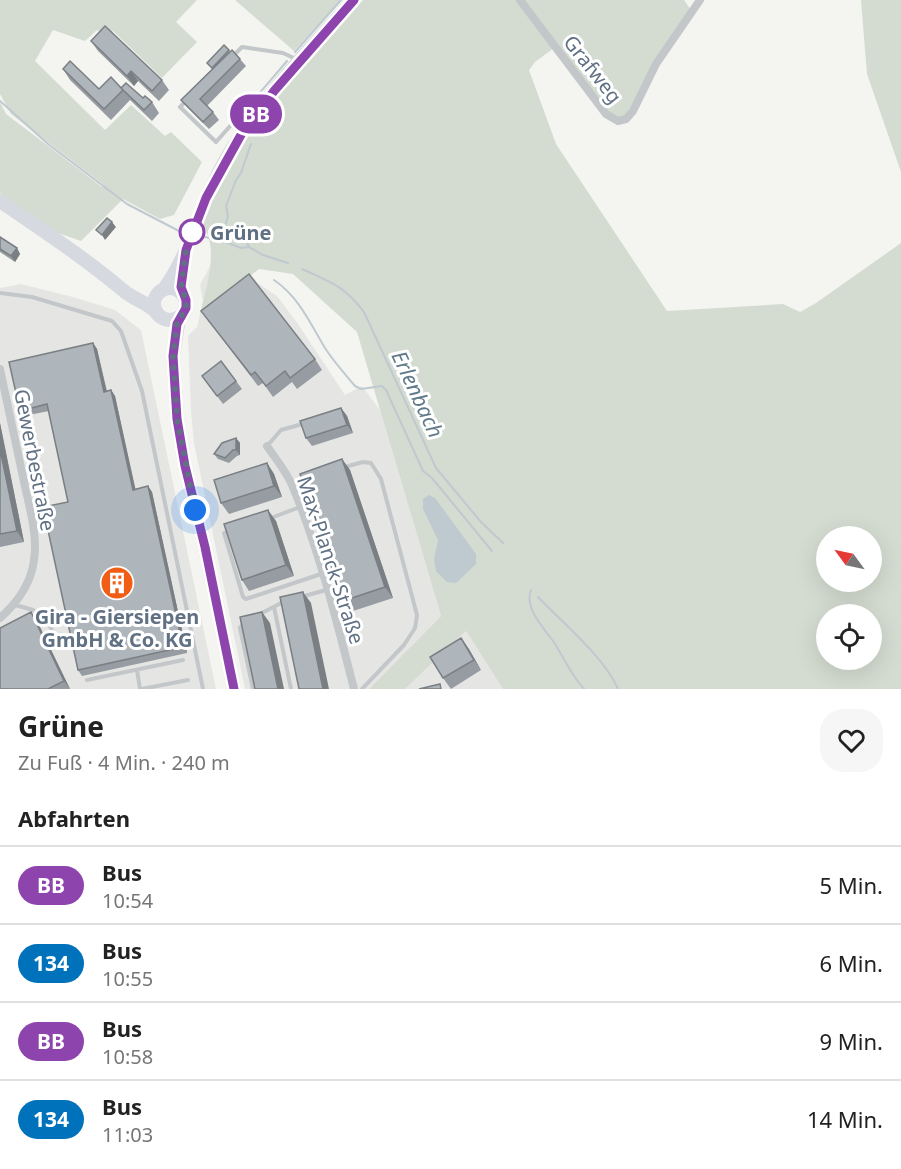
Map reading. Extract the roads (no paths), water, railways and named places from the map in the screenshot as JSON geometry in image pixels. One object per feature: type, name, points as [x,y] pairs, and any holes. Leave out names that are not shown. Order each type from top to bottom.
[{"type":"main road","points":[[173,356],[153,301],[186,250],[206,198],[242,133],[299,61],[354,0]]},
{"type":"main road","points":[[0,201],[129,296],[149,306],[158,315],[170,321],[179,318]]},
{"type":"main road","points":[[186,250],[182,293],[186,304],[179,318],[173,356],[177,419],[190,492],[205,547],[234,689]]},
{"type":"main road","points":[[117,285],[143,292],[174,288],[182,293]]},
{"type":"street","name":"Grafweg","points":[[520,0],[606,114],[618,121],[626,119],[633,111],[656,64],[700,0]]},
{"type":"street","name":"Gewerbestraße","points":[[0,369],[34,539],[34,559],[30,577],[14,605],[0,618]]},
{"type":"street","name":"Max-Planck-Straße","points":[[267,446],[294,482],[327,589],[354,689]]},
{"type":"lane","points":[[229,60],[242,47],[290,55],[299,61]]},
{"type":"lane","points":[[188,98],[180,107],[216,142],[231,125],[242,133]]},
{"type":"lane","points":[[0,293],[32,297],[112,321],[121,331],[142,391],[203,689]]},
{"type":"lane","points":[[267,446],[281,430],[311,421]]},
{"type":"lane","points":[[341,468],[363,462],[371,463],[376,469],[417,615],[415,628],[404,645],[362,689]]},
{"type":"lane","points":[[267,519],[300,507]]},
{"type":"lane","points":[[238,528],[224,533],[243,597],[246,599],[322,574]]},
{"type":"lane","points":[[254,689],[240,628],[245,621],[285,601],[327,589]]},
{"type":"lane","points":[[14,605],[30,609],[46,617],[55,637]]},
{"type":"lane","points":[[274,607],[291,689]]},
{"type":"lane","points":[[87,680],[183,660]]},
{"type":"lane","points":[[137,670],[141,689],[188,680]]},
{"type":"waterway","points":[[295,52],[341,0]]},
{"type":"waterway","points":[[251,103],[287,61]]},
{"type":"waterway","name":"Erlenbach","points":[[0,101],[48,144],[127,204],[179,231]]},
{"type":"waterway","points":[[249,247],[243,233],[225,226],[228,216],[226,206],[251,144]]},
{"type":"waterway","name":"Erlenbach","points":[[205,237],[241,248],[249,247],[263,255],[288,263]]},
{"type":"waterway","name":"Erlenbach","points":[[302,269],[343,290],[364,312],[436,468],[481,522],[503,543]]},
{"type":"waterway","points":[[274,280],[297,302],[328,353],[355,386],[361,389],[382,386],[386,390],[423,471],[432,478],[492,551]]},
{"type":"waterway","points":[[531,590],[532,610],[584,689]]},
{"type":"waterway","name":"Erlenbach","points":[[538,597],[593,653],[612,677],[618,689]]},
{"type":"place","name":"Grüne","points":[[192,232]]},
{"type":"place","name":"Gira - Giersiepen GmbH & Co. KG","points":[[117,583]]}]
